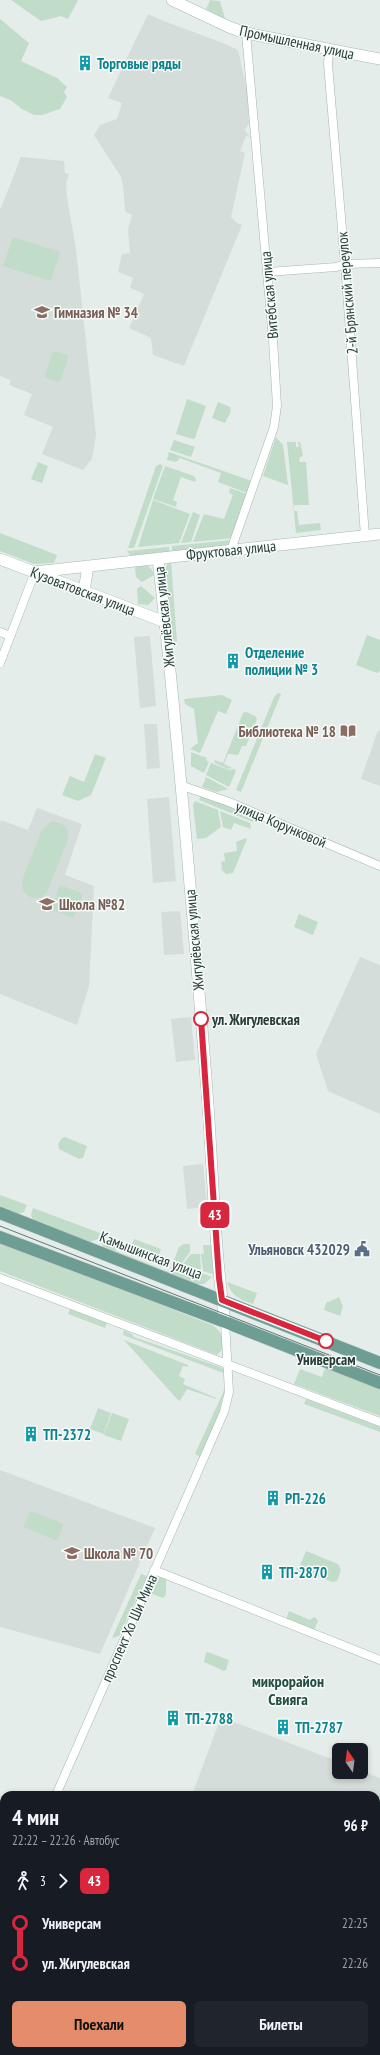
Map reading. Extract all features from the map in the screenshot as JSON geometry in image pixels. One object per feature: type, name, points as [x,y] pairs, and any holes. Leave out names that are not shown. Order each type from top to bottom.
[{"type":"main road","name":"Камышинская улица","points":[[0,1213],[380,1363]]},
{"type":"main road","points":[[0,1237],[225,1322],[380,1383]]},
{"type":"street","name":"Промышленная улица","points":[[172,0],[229,27],[246,33],[380,59]]},
{"type":"street","name":"Витебская улица","points":[[231,550],[274,427],[277,414],[276,378],[268,272],[246,33]]},
{"type":"street","name":"2-й Брянский переулок","points":[[329,50],[328,64],[345,264],[365,536]]},
{"type":"street","points":[[268,272],[336,267],[345,264],[380,263]]},
{"type":"street","name":"Фруктовая улица","points":[[35,572],[380,534]]},
{"type":"street","name":"Жигулёвская улица","points":[[158,558],[207,1092],[219,1278],[225,1322]]},
{"type":"street","name":"Кузоватовская улица","points":[[0,559],[165,622]]},
{"type":"street","points":[[84,591],[88,566]]},
{"type":"street","points":[[0,662],[35,572]]},
{"type":"street","points":[[0,632],[10,636]]},
{"type":"street","name":"улица Корунковой","points":[[180,785],[229,802],[380,866]]},
{"type":"street","points":[[0,1278],[380,1422]]},
{"type":"street","name":"проспект Хо Ши Мина","points":[[58,1791],[224,1412],[229,1392],[229,1366],[225,1322]]},
{"type":"street","points":[[154,1570],[380,1660]]},
{"type":"shaded area","points":[[148,14],[238,50],[247,90],[249,123],[245,130],[250,137],[246,136],[240,151],[245,153],[231,217],[242,225],[184,366],[153,355],[151,338],[129,328],[144,294],[130,288],[133,278],[118,272],[122,254],[130,253],[128,229],[132,215],[125,210],[121,177],[94,135],[100,125],[117,119],[122,103],[108,98]]},
{"type":"shaded area","name":"Гимназия № 34","points":[[21,157],[64,161],[65,173],[69,174],[66,183],[67,197],[76,249],[96,435],[92,459],[83,470],[42,454],[53,427],[24,415],[32,394],[9,385],[11,380],[0,376],[0,210]]},
{"type":"shaded area","points":[[150,636],[156,706],[140,708],[134,637]]},
{"type":"shaded area","points":[[144,724],[157,724],[160,768],[147,769]]},
{"type":"shaded area","points":[[380,730],[380,786],[361,779],[377,733]]},
{"type":"shaded area","points":[[169,797],[176,881],[153,883],[147,799]]},
{"type":"shaded area","name":"Школа №82","points":[[37,808],[82,824],[65,875],[94,886],[89,986],[77,1025],[0,994],[0,823],[1,820],[28,830]]},
{"type":"shaded area","points":[[180,911],[184,954],[164,955],[161,912]]},
{"type":"shaded area","points":[[360,957],[380,965],[380,1114],[328,1091],[316,1054]]},
{"type":"shaded area","points":[[191,1017],[195,1060],[176,1062],[171,1019]]},
{"type":"shaded area","points":[[203,1164],[207,1207],[187,1209],[183,1166]]},
{"type":"shaded area","name":"Школа № 70","points":[[0,1470],[155,1528],[100,1654],[0,1627]]},
{"type":"shaded area","points":[[221,1717],[332,1759],[332,1779],[368,1779],[368,1774],[380,1778],[380,1791],[193,1791]]},
{"type":"green space","points":[[11,0],[78,0],[68,19],[61,16],[41,21]]},
{"type":"green space","points":[[209,0],[220,1],[225,19],[206,9],[210,1]]},
{"type":"green space","points":[[0,19],[29,43],[21,61],[57,78],[67,87],[64,92],[67,97],[60,109],[42,115],[34,115],[22,109],[12,101],[0,96]]},
{"type":"green space","points":[[13,237],[60,252],[51,281],[3,266]]},
{"type":"green space","points":[[56,351],[67,355],[68,358],[61,380],[58,382],[46,378],[45,376],[52,353]]},
{"type":"green space","points":[[187,399],[206,406],[195,438],[193,439],[176,434]]},
{"type":"green space","points":[[218,402],[230,407],[231,411],[225,423],[212,418]]},
{"type":"green space","points":[[276,437],[283,445],[288,485],[263,476]]},
{"type":"green space","points":[[174,440],[195,447],[191,457],[170,450]]},
{"type":"green space","points":[[287,442],[296,442],[296,447],[301,446],[303,456],[300,457],[299,462],[306,462],[309,505],[294,505],[294,511],[297,511],[299,525],[320,523],[321,530],[296,533]]},
{"type":"green space","points":[[169,452],[252,481],[247,493],[218,482],[221,473],[180,458],[176,462],[167,460]]},
{"type":"green space","points":[[38,462],[48,466],[42,483],[31,479]]},
{"type":"green space","points":[[160,464],[163,466],[134,548],[128,548],[156,466]]},
{"type":"green space","points":[[165,466],[194,476],[196,479],[195,482],[181,477],[173,500],[177,502],[176,507],[153,499]]},
{"type":"green space","points":[[230,488],[247,494],[233,538],[193,542],[204,514],[224,519],[233,495],[229,493]]},
{"type":"green space","points":[[153,500],[190,514],[179,543],[138,547]]},
{"type":"green space","points":[[193,512],[200,515],[191,542],[181,543]]},
{"type":"green space","points":[[0,533],[57,555],[54,563],[34,564],[0,551]]},
{"type":"green space","points":[[232,540],[229,545],[172,552],[172,546]]},
{"type":"green space","points":[[169,547],[170,552],[130,555],[127,551]]},
{"type":"green space","points":[[171,561],[177,642],[171,640],[165,572],[166,566]]},
{"type":"green space","points":[[147,565],[152,570],[154,575],[142,582],[136,577],[135,566]]},
{"type":"green space","points":[[141,586],[155,598],[148,605],[138,604],[137,589]]},
{"type":"green space","points":[[367,635],[380,640],[380,671],[377,673],[356,665]]},
{"type":"green space","points":[[278,693],[281,694],[241,792],[236,790],[274,697]]},
{"type":"green space","points":[[222,695],[232,700],[226,714],[218,711],[200,753],[190,749],[198,743],[194,709],[185,704],[184,699]]},
{"type":"green space","points":[[246,712],[255,716],[257,719],[246,746],[242,746],[238,755],[228,754],[224,764],[232,768],[228,769],[215,763],[214,760],[223,763],[243,713]]},
{"type":"green space","points":[[191,752],[207,758],[206,760],[209,762],[204,773],[191,766]]},
{"type":"green space","points":[[95,754],[106,758],[91,795],[78,801],[62,795],[70,776],[84,782]]},
{"type":"green space","points":[[211,763],[229,770],[234,769],[236,771],[229,787],[206,775]]},
{"type":"green space","points":[[206,777],[228,789],[216,792],[202,787]]},
{"type":"green space","points":[[201,795],[251,816],[254,819],[253,822],[199,800]]},
{"type":"green space","points":[[195,801],[218,810],[221,827],[206,838],[197,839],[193,805]]},
{"type":"green space","points":[[220,811],[250,823],[251,829],[234,823],[231,830],[223,827]]},
{"type":"green space","points":[[51,822],[59,823],[64,826],[68,832],[68,839],[47,892],[39,898],[33,898],[24,892],[22,885],[23,878],[42,830]]},
{"type":"green space","points":[[246,838],[247,839],[233,873],[226,874],[221,869],[221,862],[225,861],[224,853],[237,851],[236,842]]},
{"type":"green space","points":[[60,885],[83,894],[78,905],[56,896]]},
{"type":"green space","points":[[55,897],[78,906],[73,918],[51,909]]},
{"type":"green space","points":[[299,914],[318,922],[313,935],[294,927]]},
{"type":"green space","points":[[65,1137],[87,1146],[83,1158],[79,1159],[59,1149],[58,1144],[62,1138]]},
{"type":"green space","points":[[0,1195],[27,1205],[24,1212],[18,1214],[0,1208]]},
{"type":"green space","points":[[33,1208],[100,1233],[98,1239],[89,1242],[33,1220],[31,1215]]},
{"type":"green space","points":[[134,1239],[161,1249],[159,1255],[132,1244]]},
{"type":"green space","points":[[0,1241],[212,1325],[222,1336],[222,1350],[217,1355],[0,1271]]},
{"type":"green space","points":[[105,1241],[116,1245],[116,1251],[169,1272],[173,1262],[212,1277],[204,1284],[195,1284],[103,1247],[102,1243]]},
{"type":"green space","points":[[184,1244],[190,1244],[190,1252],[182,1263],[174,1260],[179,1247]]},
{"type":"green space","points":[[203,1245],[212,1245],[213,1274],[203,1271],[201,1254],[204,1254]]},
{"type":"green space","points":[[191,1254],[200,1254],[201,1270],[183,1264]]},
{"type":"green space","points":[[227,1282],[257,1293],[253,1304],[240,1299],[234,1294]]},
{"type":"green space","points":[[339,1297],[343,1306],[340,1316],[324,1310],[326,1303]]},
{"type":"green space","points":[[70,1309],[107,1323],[105,1328],[68,1314]]},
{"type":"green space","points":[[124,1330],[132,1334],[134,1337],[223,1368],[226,1374],[123,1335]]},
{"type":"green space","points":[[124,1340],[188,1365],[188,1367],[183,1366],[179,1376],[185,1379],[183,1384],[216,1399],[187,1389],[180,1401]]},
{"type":"green space","points":[[326,1365],[380,1387],[380,1416],[294,1384],[300,1369],[322,1377]]},
{"type":"green space","points":[[225,1388],[219,1414],[200,1457],[195,1454]]},
{"type":"green space","points":[[306,1399],[380,1427],[380,1432],[304,1404]]},
{"type":"green space","points":[[98,1408],[111,1413],[104,1434],[90,1429]]},
{"type":"green space","points":[[112,1413],[129,1419],[121,1441],[104,1435]]},
{"type":"green space","points":[[30,1511],[62,1523],[63,1526],[58,1539],[55,1540],[23,1527]]},
{"type":"green space","points":[[306,1551],[338,1564],[341,1570],[337,1581],[332,1582],[306,1571],[302,1573],[298,1571],[296,1568],[299,1568]]},
{"type":"green space","points":[[141,1574],[147,1576],[119,1636],[112,1638]]},
{"type":"green space","points":[[155,1577],[166,1578],[166,1595],[163,1598],[150,1593]]},
{"type":"green space","points":[[289,1611],[310,1620],[314,1617],[316,1618],[318,1621],[315,1628],[312,1630],[286,1620]]},
{"type":"green space","points":[[208,1652],[229,1660],[226,1670],[224,1671],[204,1662],[206,1653]]},
{"type":"tram line","points":[[0,1226],[380,1375]]},
{"type":"bus line","name":"43","points":[[201,1019],[219,1278],[222,1300],[326,1341]]},
{"type":"place","name":"Торговые ряды","points":[[85,63]]},
{"type":"place","name":"Гимназия № 34","points":[[42,312]]},
{"type":"place","name":"Отделение полиции № 3","points":[[233,661]]},
{"type":"place","name":"Библиотека № 18","points":[[348,731]]},
{"type":"place","name":"Школа №82","points":[[47,904]]},
{"type":"place","name":"ул. Жигулевская","points":[[201,1019]]},
{"type":"place","name":"Ульяновск 432029","points":[[362,1249]]},
{"type":"place","name":"Универсам","points":[[326,1341]]},
{"type":"place","name":"ТП-2372","points":[[31,1434]]},
{"type":"place","name":"РП-226","points":[[273,1498]]},
{"type":"place","name":"Школа № 70","points":[[72,1553]]},
{"type":"place","name":"ТП-2870","points":[[267,1572]]},
{"type":"place","name":"ТП-2788","points":[[173,1718]]},
{"type":"place","name":"ТП-2787","points":[[283,1727]]},
{"type":"district","name":"микрорайон Свияга","points":[[288,1690]]}]
